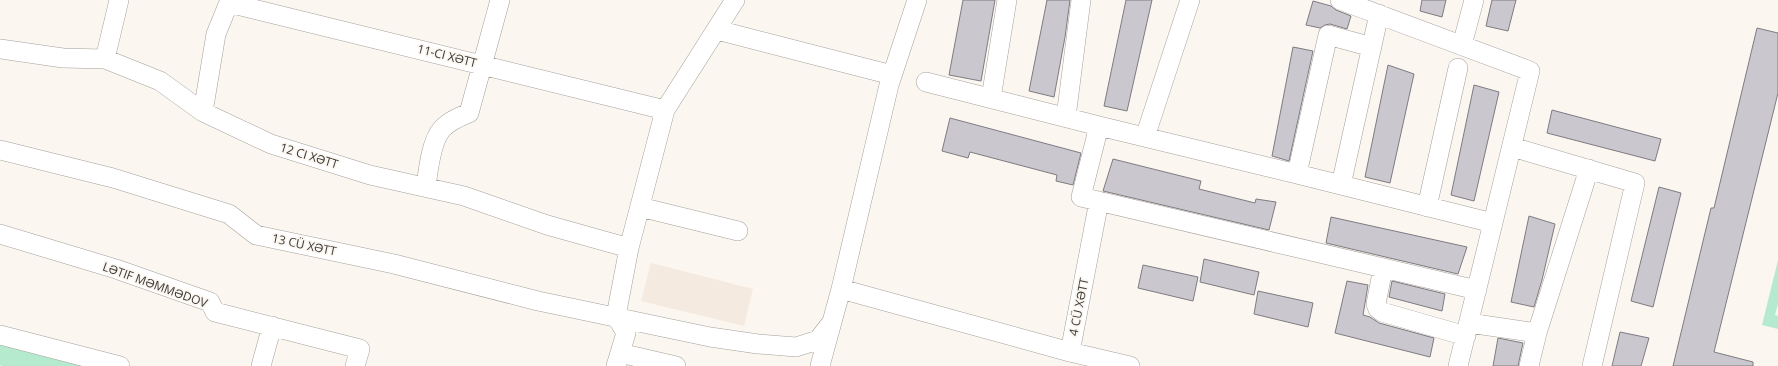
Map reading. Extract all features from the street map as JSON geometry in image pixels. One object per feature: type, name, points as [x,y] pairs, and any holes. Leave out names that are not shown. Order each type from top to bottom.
[{"type":"street","points":[[105,60],[119,0]]},
{"type":"street","points":[[426,187],[435,142],[441,129],[456,118],[469,113],[481,64],[500,0]]},
{"type":"street","points":[[820,366],[841,289],[892,75],[917,0]]},
{"type":"street","points":[[991,98],[1007,0]]},
{"type":"street","points":[[1066,117],[1080,0]]},
{"type":"street","points":[[1145,137],[1190,0]]},
{"type":"street","points":[[1340,0],[1530,71],[1458,366]]},
{"type":"street","points":[[1462,45],[1474,0]]},
{"type":"street","points":[[203,112],[216,34],[230,1]]},
{"type":"street","name":"11-CI XƏTT","points":[[230,1],[666,110]]},
{"type":"street","points":[[676,366],[618,360],[626,332],[616,316],[629,248],[666,110],[717,30],[730,1]]},
{"type":"street","points":[[1341,185],[1380,14]]},
{"type":"street","points":[[717,30],[892,75]]},
{"type":"street","points":[[1297,174],[1328,35],[1372,47]]},
{"type":"street","name":"12 CI XƏTT","points":[[0,49],[63,58],[105,60],[160,81],[203,112],[271,144],[370,175],[464,196],[547,225],[629,248]]},
{"type":"street","points":[[1427,207],[1458,68]]},
{"type":"street","points":[[926,82],[1493,223]]},
{"type":"street","points":[[1099,126],[1081,197],[1477,290]]},
{"type":"street","points":[[1512,147],[1635,182],[1592,366]]},
{"type":"street","name":"13 CÜ XƏTT","points":[[0,150],[113,178],[229,214],[256,235],[394,264],[538,301],[616,316],[710,337],[758,344],[796,347],[818,340],[832,322]]},
{"type":"street","points":[[1529,366],[1590,169]]},
{"type":"street","name":"4 CÜ XƏTT","points":[[1099,201],[1070,352],[1130,366]]},
{"type":"street","points":[[640,207],[738,231]]},
{"type":"street","name":"LƏTIF MƏMMƏDOV","points":[[0,234],[116,269],[210,302],[215,312],[360,349],[355,366]]},
{"type":"street","points":[[1383,268],[1376,304],[1378,309],[1382,312],[1467,329],[1538,333]]},
{"type":"street","points":[[841,289],[1070,352]]},
{"type":"street","points":[[261,366],[272,326]]},
{"type":"street","points":[[0,335],[120,366]]},
{"type":"shaded area","points":[[651,263],[753,289],[744,326],[641,301]]},
{"type":"green space","points":[[1778,260],[1778,304],[1775,315],[1778,316],[1778,329],[1762,325]]},
{"type":"green space","points":[[0,340],[98,366],[2,366],[0,365]]},
{"type":"building","points":[[963,0],[995,0],[981,81],[949,75]]},
{"type":"building","points":[[1047,0],[1070,0],[1054,97],[1029,91]]},
{"type":"building","points":[[1126,0],[1152,0],[1127,111],[1104,106]]},
{"type":"building","points":[[1422,0],[1446,0],[1442,17],[1420,11]]},
{"type":"building","points":[[1492,0],[1516,0],[1508,31],[1486,26]]},
{"type":"building","points":[[1313,1],[1331,6],[1336,10],[1351,16],[1347,29],[1330,24],[1320,28],[1306,25]]},
{"type":"building","points":[[1757,28],[1778,33],[1778,93],[1714,352],[1753,362],[1753,366],[1673,366],[1711,208],[1714,208]]},
{"type":"building","points":[[1293,47],[1313,51],[1289,161],[1272,156]]},
{"type":"building","points":[[1388,65],[1414,74],[1390,183],[1365,177]]},
{"type":"building","points":[[1474,85],[1499,92],[1474,201],[1451,195]]},
{"type":"building","points":[[1552,110],[1661,139],[1655,161],[1547,133]]},
{"type":"building","points":[[950,118],[1081,153],[1073,185],[1056,181],[1057,175],[970,152],[968,158],[942,151]]},
{"type":"building","points":[[1113,159],[1201,181],[1199,189],[1255,203],[1256,199],[1276,202],[1269,230],[1103,191]]},
{"type":"building","points":[[1659,187],[1681,193],[1653,307],[1631,301]]},
{"type":"building","points":[[1529,216],[1555,224],[1534,307],[1511,302]]},
{"type":"building","points":[[1331,217],[1467,247],[1458,274],[1326,243]]},
{"type":"building","points":[[1204,259],[1259,272],[1254,295],[1200,282]]},
{"type":"building","points":[[1143,265],[1198,277],[1193,301],[1138,288]]},
{"type":"building","points":[[1347,281],[1368,285],[1363,315],[1370,317],[1379,323],[1434,338],[1430,357],[1335,333]]},
{"type":"building","points":[[1392,281],[1445,294],[1442,311],[1389,297]]},
{"type":"building","points":[[1258,291],[1313,303],[1308,327],[1254,314]]},
{"type":"building","points":[[1620,332],[1649,338],[1641,366],[1612,366]]},
{"type":"building","points":[[1498,338],[1523,343],[1518,366],[1493,366]]}]
